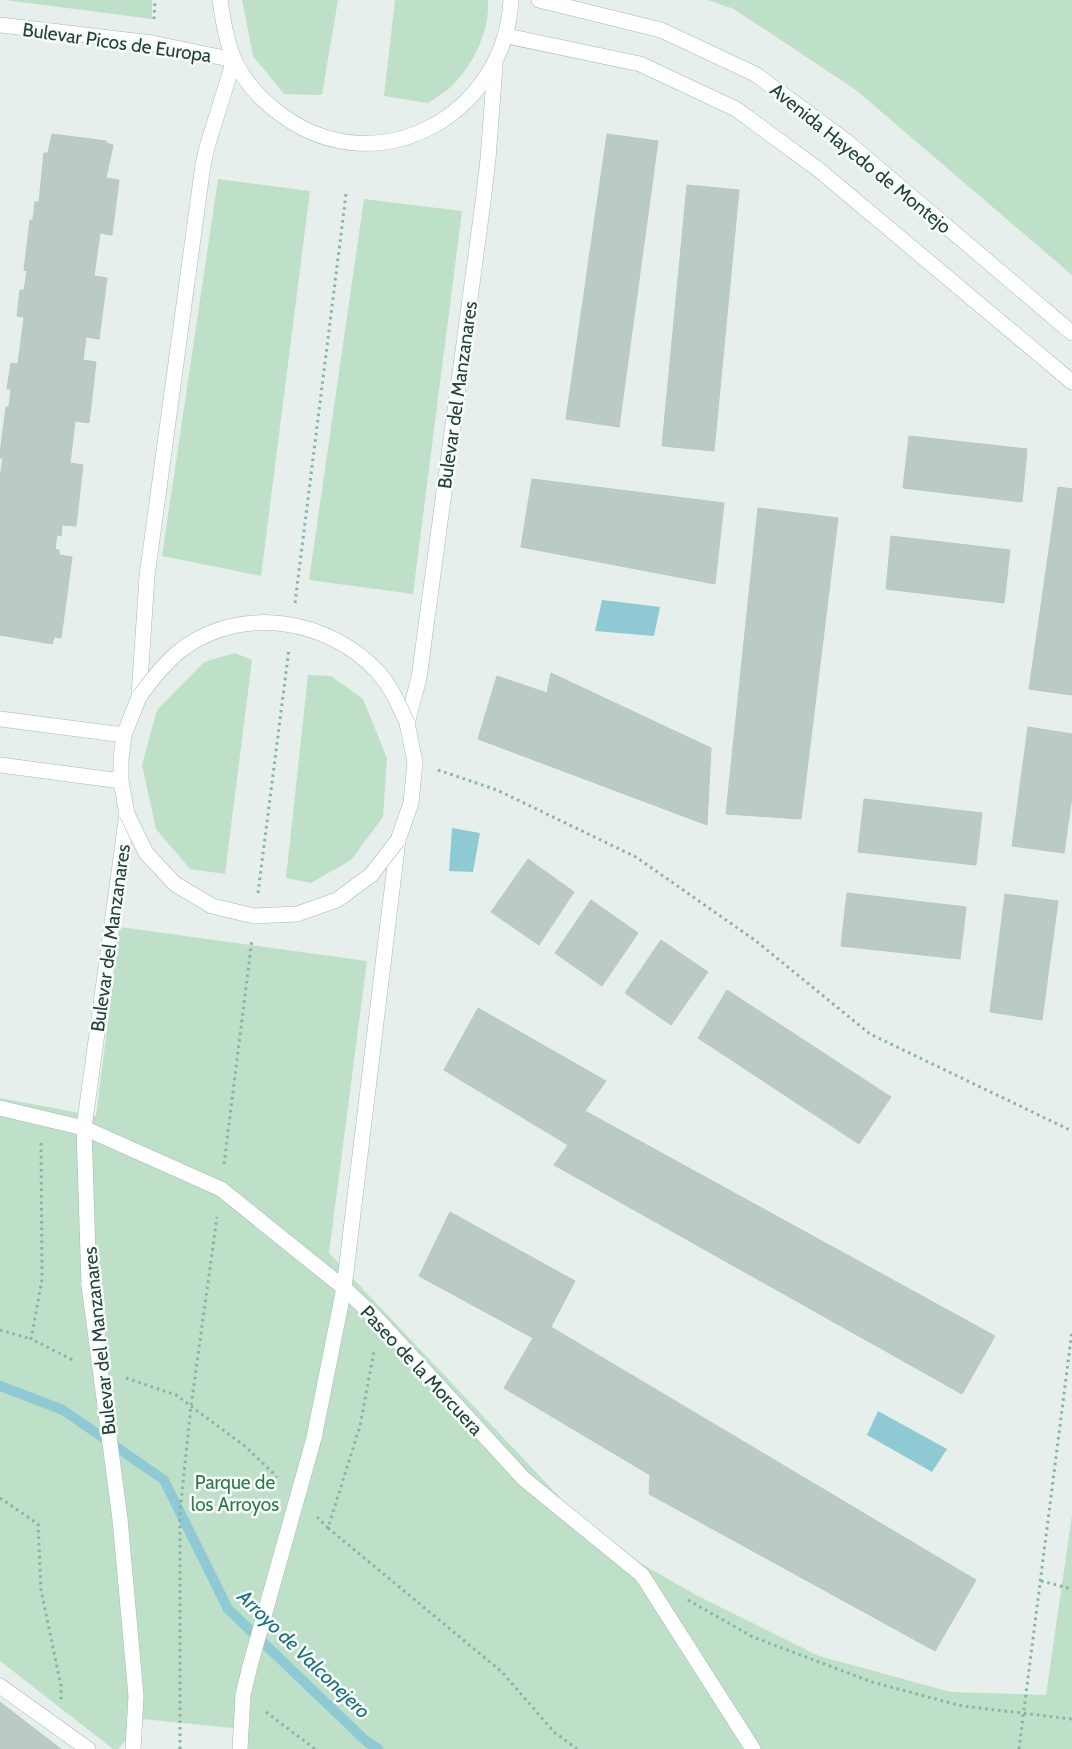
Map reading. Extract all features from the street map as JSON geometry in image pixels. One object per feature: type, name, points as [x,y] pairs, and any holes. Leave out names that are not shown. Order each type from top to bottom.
[{"type":"street","points":[[220,0],[224,30],[234,60],[249,85],[270,106],[293,123],[320,136],[348,142],[378,142],[406,137],[433,126],[458,111],[478,90],[494,66],[506,36],[511,0]]},
{"type":"street","name":"Avenida Hayedo de Montejo","points":[[539,0],[660,30],[756,74],[846,141],[1072,333]]},
{"type":"street","name":"Bulevar Picos de Europa","points":[[0,25],[152,43],[234,60]]},
{"type":"street","points":[[506,36],[640,64],[736,109],[819,170],[1072,382]]},
{"type":"street","points":[[139,697],[147,576],[203,165],[234,60]]},
{"type":"street","name":"Bulevar del Manzanares","points":[[407,723],[419,678],[480,222],[488,159],[494,66]]},
{"type":"street","points":[[240,1749],[243,1695],[314,1438],[344,1288],[398,840],[412,802],[415,762],[407,723],[393,692],[378,671],[351,648],[320,632],[286,623],[251,622],[210,634],[186,646],[160,668],[139,697],[124,734],[121,759],[121,781],[127,814],[146,853],[175,884],[212,906],[254,916],[297,914],[337,900],[371,875],[398,840]]},
{"type":"street","points":[[0,719],[124,734]]},
{"type":"street","points":[[0,765],[121,781]]},
{"type":"street","name":"Bulevar del Manzanares","points":[[127,814],[84,1128],[89,1285],[120,1519],[136,1696],[133,1749]]},
{"type":"street","name":"Paseo de la Morcuera","points":[[0,1108],[84,1128],[221,1189],[344,1288],[380,1322],[524,1479],[642,1574],[753,1749]]},
{"type":"street","points":[[0,1686],[88,1749]]},
{"type":"path","points":[[294,608],[346,194]]},
{"type":"path","points":[[258,894],[289,647]]},
{"type":"path","points":[[415,762],[497,790],[636,857],[756,941],[870,1034],[1072,1131]]},
{"type":"path","points":[[180,1749],[180,1512],[191,1406],[221,1189],[253,933]]},
{"type":"path","points":[[31,1338],[42,1280],[41,1117]]},
{"type":"path","points":[[328,1528],[360,1426],[380,1322]]},
{"type":"path","points":[[0,1330],[31,1338],[82,1363]]},
{"type":"path","points":[[1019,1749],[1072,1331]]},
{"type":"path","points":[[120,1376],[176,1395],[246,1447],[280,1481]]},
{"type":"path","points":[[0,1498],[38,1524],[41,1590],[61,1686],[59,1727]]},
{"type":"path","points":[[314,1514],[328,1528],[502,1672],[554,1732],[577,1749]]},
{"type":"path","points":[[1041,1581],[1072,1589]]},
{"type":"path","points":[[684,1598],[753,1637],[872,1682],[962,1706],[1072,1719]]},
{"type":"path","points":[[243,1695],[315,1749]]},
{"type":"green space","points":[[5,0],[152,0],[152,19]]},
{"type":"green space","points":[[242,0],[338,0],[322,95],[284,94],[253,56]]},
{"type":"green space","points":[[395,0],[488,0],[486,23],[474,57],[453,85],[428,103],[384,96]]},
{"type":"green space","points":[[707,0],[1072,0],[1072,275],[856,90],[734,9]]},
{"type":"green space","points":[[218,179],[310,191],[261,576],[162,556]]},
{"type":"green space","points":[[364,199],[462,211],[413,594],[309,580]]},
{"type":"green space","points":[[235,653],[252,660],[225,874],[190,869],[156,829],[142,765],[157,710],[204,662]]},
{"type":"green space","points":[[308,675],[331,676],[363,699],[387,758],[383,817],[351,860],[311,883],[286,878]]},
{"type":"green space","name":"Parque de los Arroyos","points":[[120,927],[367,961],[329,1253],[600,1540],[696,1595],[819,1656],[951,1692],[1046,1695],[1072,1515],[1072,1749],[248,1749],[242,1729],[143,1719],[118,1749],[113,1749],[0,1661],[0,1098],[96,1116]]},
{"type":"water","points":[[602,600],[660,607],[654,636],[595,631]]},
{"type":"water","points":[[452,828],[480,833],[473,872],[449,871]]},
{"type":"water","points":[[878,1411],[947,1449],[932,1472],[867,1435]]},
{"type":"building","points":[[52,134],[106,141],[106,143],[113,145],[106,178],[119,180],[112,235],[100,233],[94,276],[107,278],[99,339],[86,337],[83,360],[96,362],[89,423],[75,421],[70,463],[83,465],[76,526],[62,525],[61,536],[57,535],[55,549],[59,550],[59,555],[72,557],[61,638],[54,637],[52,644],[0,635],[0,478],[3,458],[0,458],[0,454],[6,407],[9,407],[11,389],[7,389],[11,363],[18,364],[24,317],[17,316],[20,290],[24,290],[27,271],[24,270],[30,220],[33,220],[35,202],[39,202],[44,153],[48,153]]},
{"type":"building","points":[[607,134],[658,141],[619,427],[566,419]]},
{"type":"building","points":[[687,185],[739,190],[714,451],[662,446]]},
{"type":"building","points":[[909,436],[1027,449],[1022,502],[903,488]]},
{"type":"building","points":[[532,479],[724,503],[715,584],[521,547]]},
{"type":"building","points":[[1058,487],[1072,489],[1072,695],[1029,689]]},
{"type":"building","points":[[758,508],[838,518],[801,819],[726,814]]},
{"type":"building","points":[[891,536],[1010,550],[1004,603],[886,589]]},
{"type":"building","points":[[551,673],[711,748],[707,825],[478,739],[497,676],[547,693]]},
{"type":"building","points":[[1028,727],[1072,734],[1072,796],[1064,853],[1012,846]]},
{"type":"building","points":[[864,799],[982,813],[976,865],[858,852]]},
{"type":"building","points":[[528,859],[574,892],[539,945],[491,912]]},
{"type":"building","points":[[847,893],[966,907],[960,959],[841,946]]},
{"type":"building","points":[[1005,894],[1058,901],[1042,1020],[990,1012]]},
{"type":"building","points":[[591,900],[638,933],[602,986],[555,953]]},
{"type":"building","points":[[661,940],[708,972],[671,1025],[625,993]]},
{"type":"building","points":[[727,990],[891,1097],[859,1144],[698,1038]]},
{"type":"building","points":[[478,1008],[606,1081],[585,1111],[995,1336],[962,1394],[554,1165],[568,1145],[444,1070]]},
{"type":"building","points":[[450,1212],[575,1281],[551,1327],[976,1580],[935,1651],[649,1494],[650,1475],[504,1388],[533,1338],[419,1276]]},
{"type":"building","points":[[0,1702],[61,1749],[0,1749]]},
{"type":"waterway","name":"Arroyo de Valconejero","points":[[0,1386],[63,1410],[164,1480],[228,1609],[366,1741],[378,1749]]}]
